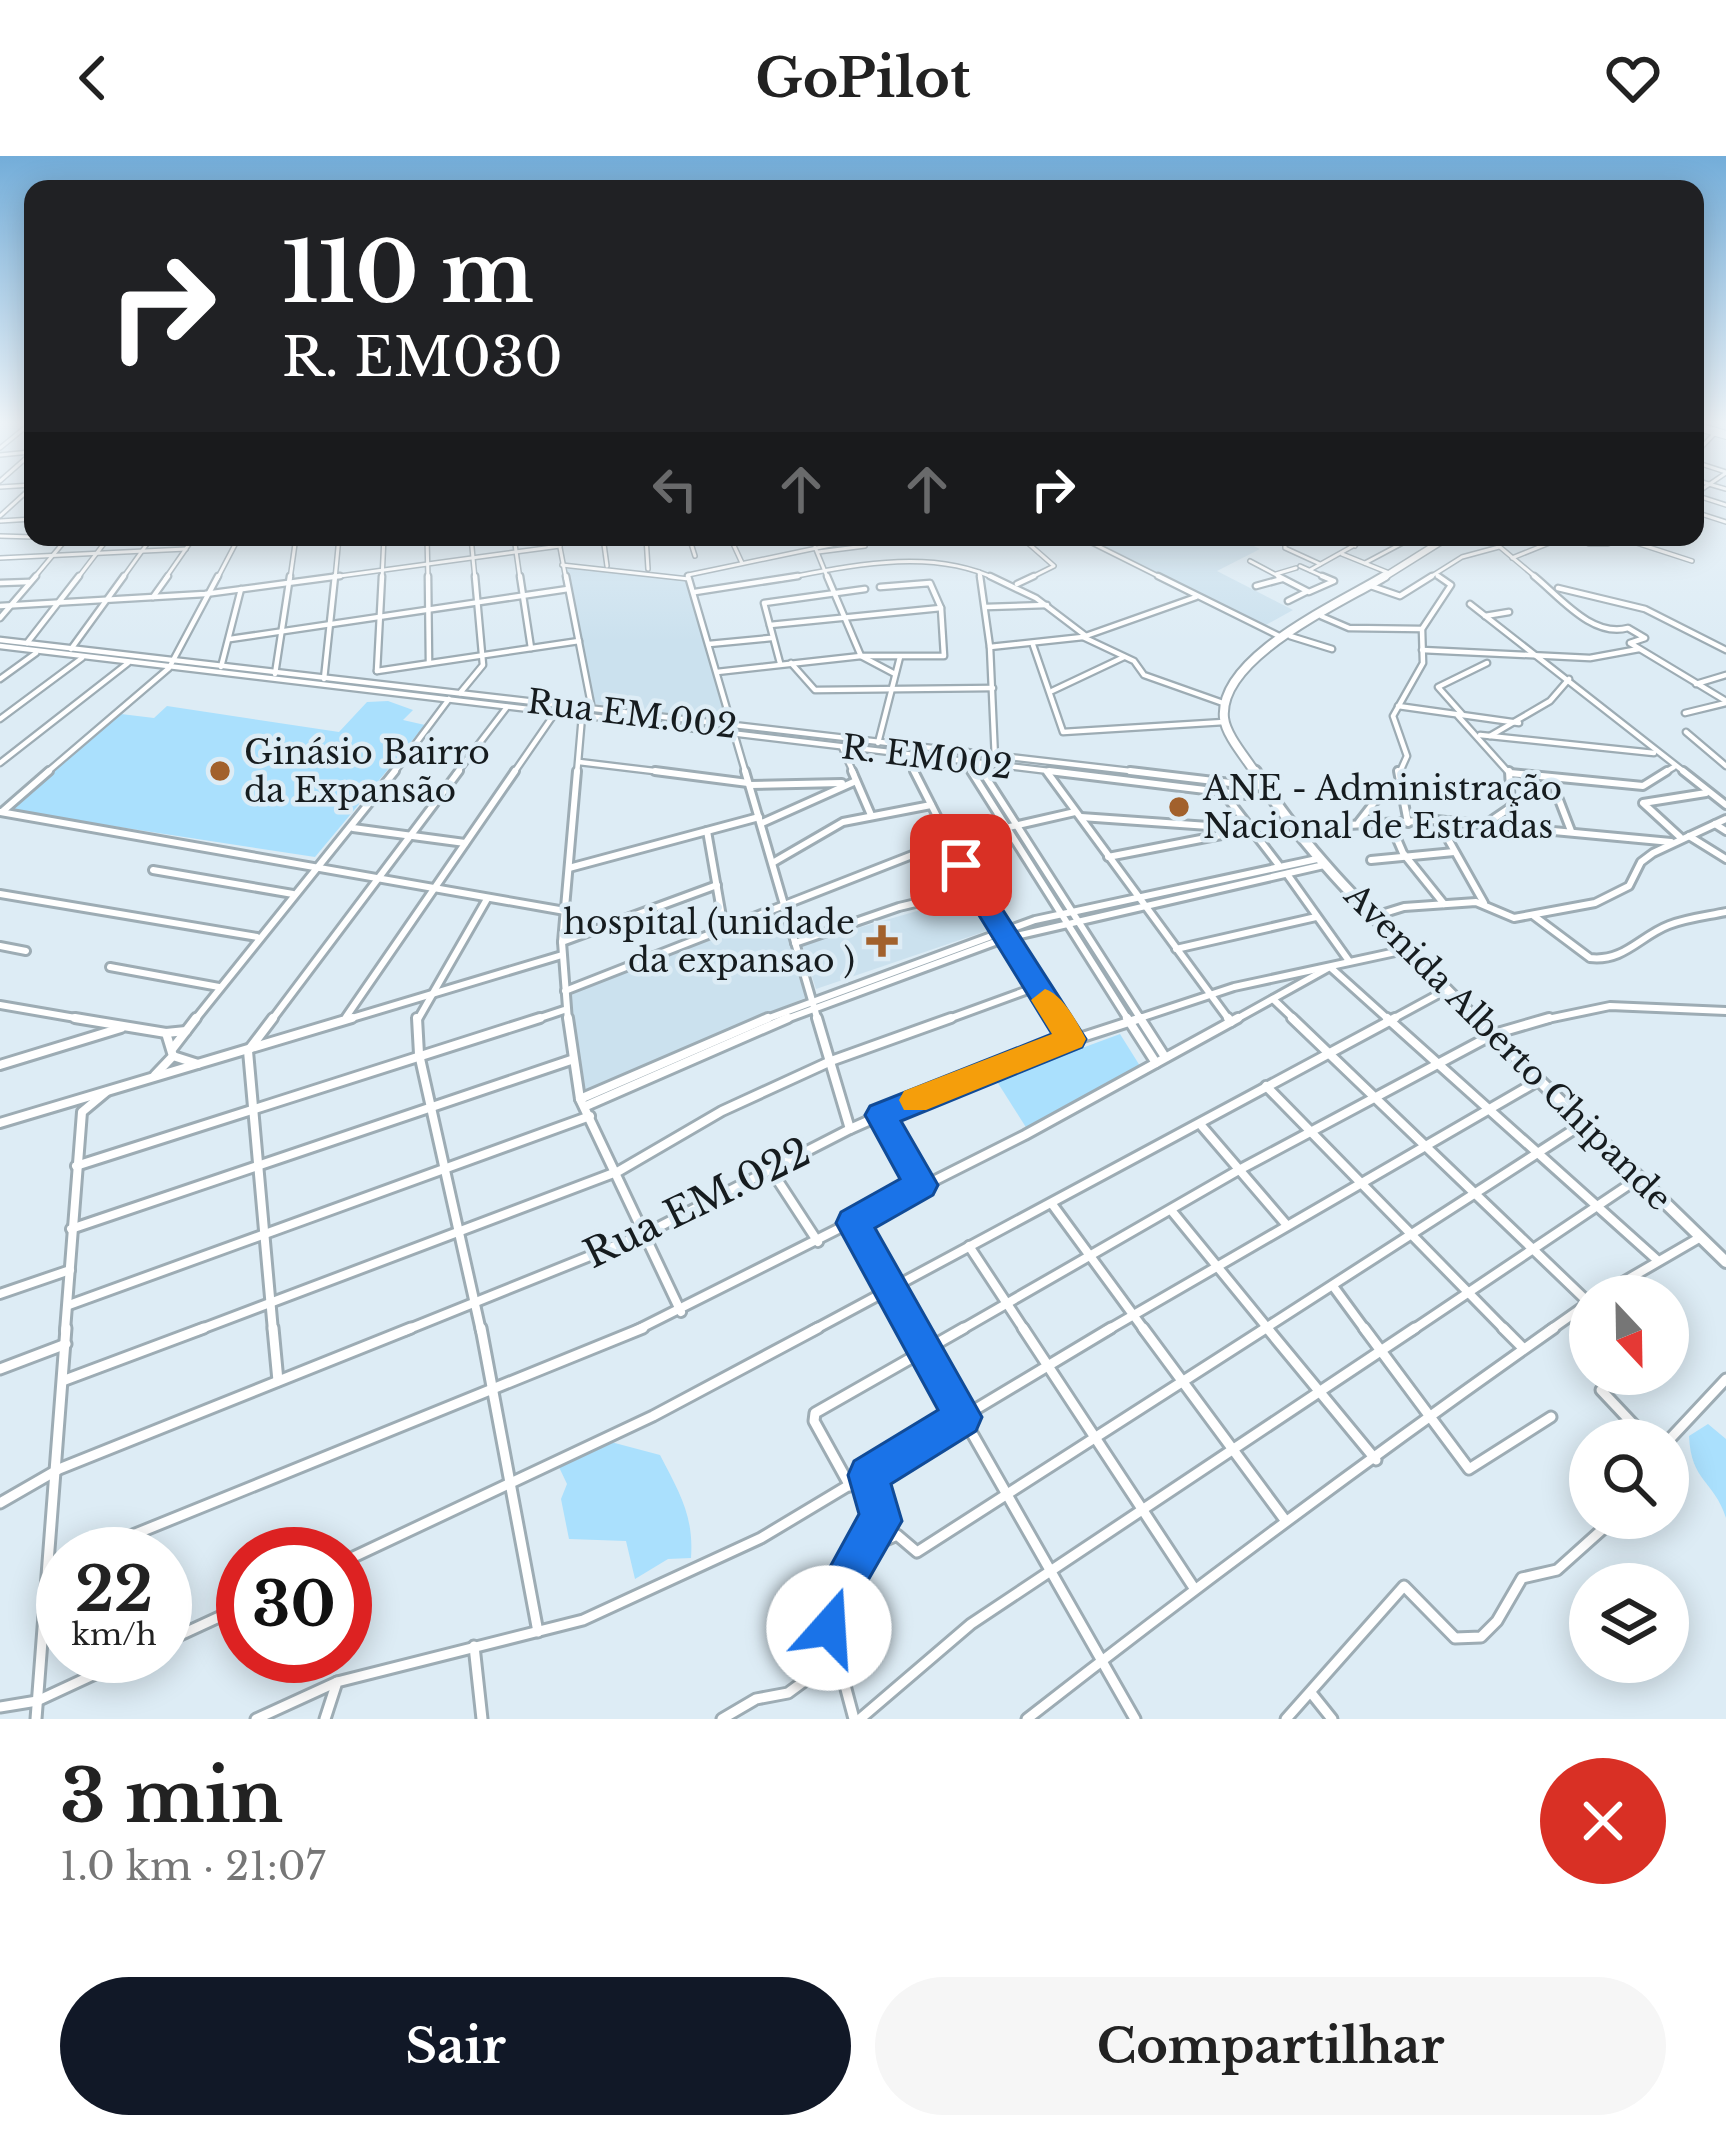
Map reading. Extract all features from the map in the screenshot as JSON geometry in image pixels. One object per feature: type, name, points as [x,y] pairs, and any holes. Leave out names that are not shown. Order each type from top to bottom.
[{"type":"main road","points":[[1223,704],[1238,670],[1433,546]]},
{"type":"main road","name":"Avenida Alberto Chipande","points":[[1223,704],[1225,722],[1264,788],[1324,861],[1636,1180],[1726,1262]]},
{"type":"street","points":[[0,518],[24,495]]},
{"type":"street","points":[[1711,517],[1726,506]]},
{"type":"street","points":[[1704,515],[1726,521]]},
{"type":"street","points":[[0,618],[60,546]]},
{"type":"street","points":[[26,644],[103,546]]},
{"type":"street","points":[[71,650],[145,546]]},
{"type":"street","points":[[153,597],[188,546]]},
{"type":"street","points":[[0,822],[4,813],[169,665],[234,546]]},
{"type":"street","points":[[275,674],[295,546]]},
{"type":"street","points":[[324,679],[339,546]]},
{"type":"street","points":[[372,683],[377,671],[384,546]]},
{"type":"street","points":[[428,546],[429,663]]},
{"type":"street","points":[[151,1078],[257,938],[353,828],[446,700],[462,692],[483,665],[472,546]]},
{"type":"street","points":[[515,546],[532,648]]},
{"type":"street","points":[[0,606],[205,594],[560,546],[580,641],[586,709],[562,942],[571,1060],[585,1107],[619,1171],[681,1312]]},
{"type":"street","points":[[604,546],[607,566]]},
{"type":"street","points":[[647,546],[648,569]]},
{"type":"street","points":[[692,546],[695,556]]},
{"type":"street","points":[[734,546],[742,562]]},
{"type":"street","points":[[562,565],[688,575],[829,546]]},
{"type":"street","points":[[816,549],[865,546]]},
{"type":"street","points":[[905,546],[913,561]]},
{"type":"street","points":[[1017,584],[1054,566],[1031,546]]},
{"type":"street","points":[[1098,546],[1287,638],[1332,649]]},
{"type":"street","points":[[1285,546],[1321,564]]},
{"type":"street","points":[[1310,570],[1355,546]]},
{"type":"street","points":[[1365,562],[1394,546]]},
{"type":"street","points":[[1509,559],[1542,546]]},
{"type":"street","points":[[1646,546],[1693,561]]},
{"type":"street","points":[[1370,586],[1400,596],[1462,557],[1499,548],[1595,626],[1614,632],[1628,628],[1645,638],[1630,643],[1726,702]]},
{"type":"street","points":[[0,558],[186,549]]},
{"type":"street","points":[[816,549],[861,656],[895,674]]},
{"type":"street","points":[[1342,554],[1389,574]]},
{"type":"street","points":[[695,592],[939,559],[1017,584],[1144,675],[1223,704]]},
{"type":"street","points":[[1250,561],[1307,591]]},
{"type":"street","points":[[1275,574],[1298,567],[1334,581],[1288,601]]},
{"type":"street","points":[[979,572],[990,647],[995,758]]},
{"type":"street","points":[[688,575],[850,1129]]},
{"type":"street","points":[[1408,823],[1398,770],[1407,756],[1395,726],[1397,706],[1423,663],[1422,628],[1451,585],[1437,575]]},
{"type":"street","points":[[1256,586],[1284,579]]},
{"type":"street","points":[[0,583],[29,582]]},
{"type":"street","points":[[717,672],[861,656],[944,656],[940,608],[930,583],[880,587]]},
{"type":"street","points":[[230,639],[568,589]]},
{"type":"street","points":[[780,664],[766,602],[865,589]]},
{"type":"street","points":[[1555,589],[1600,594],[1659,613],[1726,650]]},
{"type":"street","points":[[221,668],[241,590]]},
{"type":"street","points":[[990,647],[1084,636],[1199,596]]},
{"type":"street","points":[[1470,604],[1726,805]]},
{"type":"street","points":[[986,607],[1051,605]]},
{"type":"street","points":[[770,625],[940,608]]},
{"type":"street","points":[[1485,616],[1509,612]]},
{"type":"street","points":[[1322,616],[1349,628],[1422,628]]},
{"type":"street","points":[[709,644],[773,638]]},
{"type":"street","points":[[377,671],[580,641]]},
{"type":"street","name":"Rua EM.002","points":[[0,643],[555,713],[586,709]]},
{"type":"street","name":"Rua EM.002","points":[[0,643],[82,658],[462,692],[586,709]]},
{"type":"street","points":[[1033,644],[1063,732],[1225,722]]},
{"type":"street","points":[[1421,650],[1542,658],[1605,657],[1640,649]]},
{"type":"street","points":[[0,678],[38,652]]},
{"type":"street","points":[[878,743],[900,657]]},
{"type":"street","points":[[1051,691],[1124,657]]},
{"type":"street","points":[[0,719],[82,658]]},
{"type":"street","points":[[0,764],[128,663]]},
{"type":"street","points":[[791,663],[815,690],[993,688]]},
{"type":"street","points":[[1486,663],[1438,687],[1510,773],[1511,806],[1486,824]]},
{"type":"street","points":[[1696,684],[1726,675]]},
{"type":"street","points":[[1489,737],[1519,723],[1569,680]]},
{"type":"street","points":[[1685,713],[1726,702]]},
{"type":"street","points":[[1397,706],[1519,723]]},
{"type":"street","points":[[278,1381],[248,1051],[413,837],[506,707]]},
{"type":"street","name":"R. EM002","points":[[586,709],[842,747],[963,758]]},
{"type":"street","points":[[344,1020],[555,713]]},
{"type":"street","name":"Rua EM.002","points":[[733,732],[878,743],[975,760],[995,758],[1264,788]]},
{"type":"street","points":[[1686,732],[1726,766]]},
{"type":"street","points":[[1480,735],[1658,754]]},
{"type":"street","points":[[842,747],[871,814]]},
{"type":"street","points":[[906,755],[974,889],[1071,1039]]},
{"type":"street","points":[[963,758],[1075,917],[1135,1020]]},
{"type":"street","points":[[975,760],[1065,920],[1161,1060]]},
{"type":"street","name":"R. EM002","points":[[975,760],[1271,798]]},
{"type":"street","points":[[579,762],[749,784],[856,782]]},
{"type":"street","points":[[1510,773],[1643,786],[1674,766]]},
{"type":"street","points":[[1047,772],[1231,1022]]},
{"type":"street","points":[[1551,778],[1571,831]]},
{"type":"street","points":[[568,868],[760,820],[846,783]]},
{"type":"street","points":[[1359,823],[1376,797],[1400,788]]},
{"type":"street","points":[[1222,790],[1349,961]]},
{"type":"street","points":[[1706,793],[1643,802],[1682,839],[1726,860]]},
{"type":"street","points":[[773,862],[843,822],[932,805]]},
{"type":"street","points":[[4,813],[565,911]]},
{"type":"street","points":[[565,991],[948,841],[1077,815],[1251,829]]},
{"type":"street","points":[[1375,916],[1444,904],[1484,903],[1514,918],[1615,894],[1629,886],[1641,862],[1726,819]]},
{"type":"street","points":[[1296,828],[1359,823],[1486,824],[1682,839]]},
{"type":"street","points":[[1390,823],[1403,853],[1444,904]]},
{"type":"street","points":[[1438,823],[1484,903]]},
{"type":"street","points":[[1715,824],[1726,831]]},
{"type":"street","points":[[353,828],[465,843]]},
{"type":"street","points":[[1108,857],[1251,829]]},
{"type":"street","points":[[706,831],[724,928]]},
{"type":"street","points":[[1371,860],[1454,851]]},
{"type":"street","points":[[68,1306],[444,1167],[813,1002],[1002,935],[1136,896],[1324,861]]},
{"type":"street","points":[[1075,917],[1282,869]]},
{"type":"street","points":[[153,870],[293,894]]},
{"type":"street","points":[[562,942],[717,885]]},
{"type":"street","points":[[796,943],[899,907],[974,889]]},
{"type":"street","points":[[0,894],[257,938]]},
{"type":"street","points":[[488,899],[417,1017],[419,1054],[476,1303],[538,1632]]},
{"type":"street","points":[[1534,916],[1590,958],[1601,961],[1631,950],[1669,924],[1726,912]]},
{"type":"street","points":[[1176,949],[1316,917]]},
{"type":"street","points":[[0,946],[26,951]]},
{"type":"street","name":"Rua EM.022","points":[[0,1503],[59,1469],[647,1233],[850,1129],[1071,1039],[1306,968],[1408,949]]},
{"type":"street","points":[[0,1123],[562,955]]},
{"type":"street","points":[[110,967],[219,987]]},
{"type":"street","points":[[153,1527],[681,1312],[1330,967],[1656,1259]]},
{"type":"street","points":[[64,1380],[619,1171],[722,1112],[831,1060],[1036,987]]},
{"type":"street","points":[[372,1548],[653,1416],[1448,989]]},
{"type":"street","points":[[1273,999],[1569,1282]]},
{"type":"street","points":[[404,1003],[417,1017]]},
{"type":"street","points":[[0,1005],[166,1033],[186,1031]]},
{"type":"street","points":[[850,1486],[812,1416],[922,1349],[1308,1133],[1494,1034],[1613,1006],[1671,1013],[1726,1011]]},
{"type":"street","points":[[75,1166],[564,1010]]},
{"type":"street","points":[[0,1065],[124,1027]]},
{"type":"street","points":[[166,1033],[173,1052],[201,1064]]},
{"type":"street","points":[[71,1229],[571,1060]]},
{"type":"street","points":[[372,1673],[583,1620],[761,1538],[1285,1223],[1538,1081]]},
{"type":"street","points":[[1266,1087],[1523,1348]]},
{"type":"street","points":[[58,1527],[75,1166],[82,1112],[106,1092]]},
{"type":"street","points":[[62,1103],[82,1112]]},
{"type":"street","points":[[881,1115],[921,1185]]},
{"type":"street","points":[[1200,1124],[1285,1223]]},
{"type":"street","points":[[862,1550],[897,1535],[917,1552],[1096,1434],[1414,1237],[1581,1125]]},
{"type":"street","points":[[770,1169],[818,1242]]},
{"type":"street","points":[[868,1475],[882,1521],[827,1618],[857,1719],[940,1647],[1379,1347],[1470,1294],[1593,1204],[1636,1180]]},
{"type":"street","points":[[1052,1204],[1285,1520]]},
{"type":"street","points":[[1171,1210],[1376,1460]]},
{"type":"street","points":[[853,1223],[1135,1719]]},
{"type":"street","points":[[1631,1275],[1699,1238]]},
{"type":"street","points":[[969,1246],[1194,1588]]},
{"type":"street","points":[[0,1294],[70,1270]]},
{"type":"street","points":[[1333,1286],[1472,1469],[1551,1417]]},
{"type":"street","points":[[1027,1719],[1285,1520],[1376,1460],[1431,1414],[1569,1316]]},
{"type":"street","points":[[0,1369],[65,1344]]},
{"type":"street","points":[[1689,1419],[1726,1379]]},
{"type":"street","points":[[1606,1395],[1628,1419]]},
{"type":"street","points":[[1286,1719],[1404,1586],[1454,1638],[1473,1640],[1503,1618],[1522,1578],[1557,1570],[1592,1539]]},
{"type":"street","points":[[474,1646],[482,1719]]},
{"type":"street","points":[[722,1719],[756,1700],[788,1693],[837,1657]]},
{"type":"street","points":[[36,1719],[40,1683]]},
{"type":"street","points":[[0,1707],[38,1700],[75,1683]]},
{"type":"street","points":[[256,1719],[335,1683]]},
{"type":"street","points":[[325,1719],[337,1683]]},
{"type":"street","points":[[1312,1694],[1332,1719]]},
{"type":"shaded area","points":[[1102,546],[1260,549],[1217,571],[1293,610],[1264,626]]},
{"type":"shaded area","points":[[566,567],[685,578],[727,720],[595,704]]},
{"type":"shaded area","name":"Ginásio Bairro da Expansão","points":[[388,701],[413,710],[403,720],[425,725],[315,857],[8,810],[121,714],[154,718],[167,706],[339,732],[367,702]]},
{"type":"shaded area","name":"hospital (unidade da expansao )","points":[[973,895],[992,929],[816,989],[802,944]]},
{"type":"shaded area","points":[[780,910],[807,997],[584,1091],[570,994]]},
{"type":"shaded area","points":[[1120,1034],[1140,1066],[1027,1129],[996,1080]]},
{"type":"shaded area","points":[[1708,1424],[1726,1439],[1726,1518],[1698,1472],[1689,1436]]},
{"type":"shaded area","points":[[611,1442],[660,1455],[688,1516],[691,1558],[668,1559],[635,1579],[626,1541],[569,1539],[561,1499],[567,1484],[558,1465]]},
{"type":"slow traffic","points":[[915,1100],[1071,1039],[1045,1000]]},
{"type":"place","name":"Ginásio Bairro da Expansão","points":[[220,771]]},
{"type":"place","name":"ANE - Administração Nacional de Estradas","points":[[1179,807]]},
{"type":"place","name":"hospital (unidade da expansao )","points":[[882,941]]},
{"type":"route","points":[[829,1628],[830,1607],[867,1536],[882,1521],[868,1475],[963,1417],[853,1223],[921,1185],[881,1115],[987,1068],[1071,1039],[961,865]]}]
